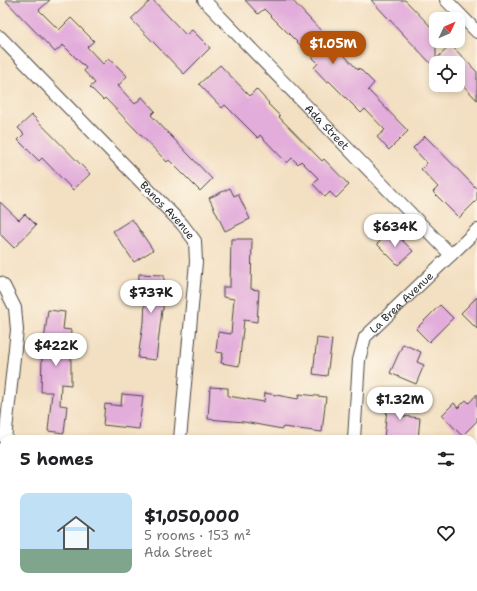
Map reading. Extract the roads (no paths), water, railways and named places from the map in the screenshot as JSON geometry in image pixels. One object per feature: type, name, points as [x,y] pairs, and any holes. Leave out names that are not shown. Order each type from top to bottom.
[{"type":"street","name":"Ada Street","points":[[204,0],[451,255]]},
{"type":"street","points":[[446,0],[477,32]]},
{"type":"street","name":"Banos Avenue","points":[[0,37],[182,224],[195,241],[196,262],[180,435]]},
{"type":"street","name":"La Brea Avenue","points":[[354,435],[359,360],[365,337],[477,230]]},
{"type":"street","points":[[0,282],[4,286],[15,308],[17,330],[5,435]]}]
